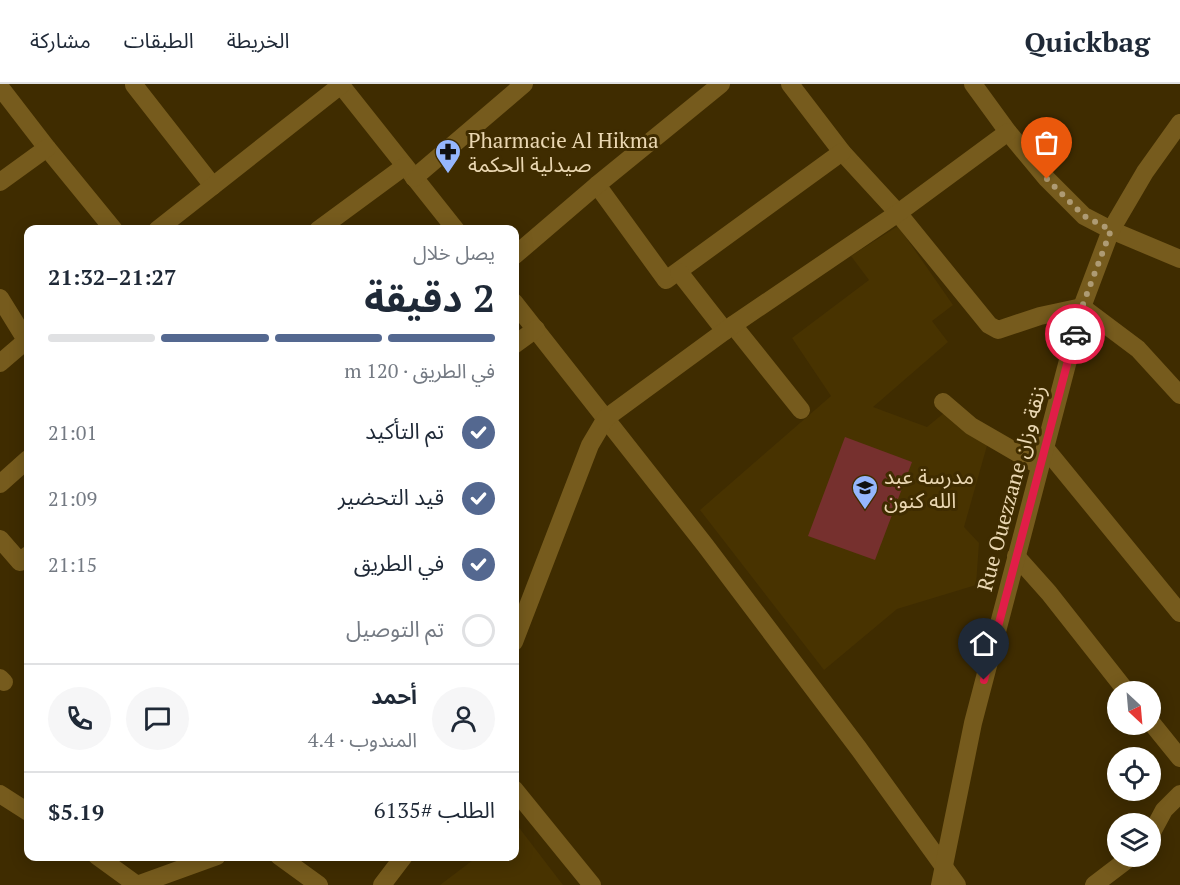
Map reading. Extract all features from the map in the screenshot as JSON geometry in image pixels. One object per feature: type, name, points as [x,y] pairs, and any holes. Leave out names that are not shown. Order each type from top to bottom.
[{"type":"street","points":[[326,225],[409,172],[524,84]]},
{"type":"street","points":[[519,252],[721,84]]},
{"type":"street","points":[[790,84],[842,152],[898,213],[994,329],[1082,307],[1138,350],[1180,395]]},
{"type":"street","points":[[973,84],[1008,132],[1047,179],[1084,216],[1180,259]]},
{"type":"street","points":[[134,85],[213,186]]},
{"type":"street","points":[[163,225],[341,85],[409,172],[445,225]]},
{"type":"street","points":[[0,87],[110,225]]},
{"type":"street","name":"Rue Ouezzane زنقة وزان","points":[[942,876],[973,723],[1082,307],[1111,230],[1145,172],[1180,123]]},
{"type":"street","points":[[519,629],[590,445],[606,418],[729,328],[898,213],[1008,132]]},
{"type":"street","points":[[0,182],[47,148]]},
{"type":"street","points":[[597,185],[663,278],[670,279],[842,152]]},
{"type":"street","points":[[679,272],[801,410]]},
{"type":"street","points":[[0,298],[24,334]]},
{"type":"street","points":[[519,308],[753,607],[942,876],[957,885]]},
{"type":"street","points":[[519,341],[536,329]]},
{"type":"street","points":[[0,363],[24,343]]},
{"type":"street","points":[[943,402],[971,426],[1040,466]]},
{"type":"street","points":[[1045,448],[1180,613]]},
{"type":"street","points":[[0,484],[24,463]]},
{"type":"street","points":[[0,539],[24,561]]},
{"type":"street","points":[[1016,556],[1049,593],[1118,681]]},
{"type":"street","points":[[1161,735],[1180,759]]},
{"type":"street","points":[[0,794],[24,809]]},
{"type":"street","points":[[1161,816],[1180,794]]},
{"type":"street","points":[[519,795],[592,885]]},
{"type":"street","points":[[104,861],[137,885],[203,861]]},
{"type":"street","points":[[286,861],[319,885]]},
{"type":"street","points":[[382,885],[400,861]]},
{"type":"street","points":[[1094,885],[1118,867]]},
{"type":"shaded area","points":[[898,226],[953,305],[932,321],[948,342],[873,407],[927,427],[944,413],[988,442],[964,527],[979,543],[976,585],[897,609],[824,670],[700,510],[831,396],[792,338],[869,280],[851,256]]},
{"type":"shaded area","points":[[845,437],[912,462],[875,560],[808,536]]},
{"type":"shaded area","points":[[519,828],[563,885],[440,885],[472,861],[519,861]]},
{"type":"way so far","points":[[1047,179],[1084,216],[1111,230],[1082,307],[1075,334]]},
{"type":"place","name":"Pharmacie Al Hikma صيدلية الحكمة","points":[[448,175]]},
{"type":"place","name":"مدرسة عبد الله كنون","points":[[865,511]]},
{"type":"route","points":[[984,680],[1075,334]]}]
